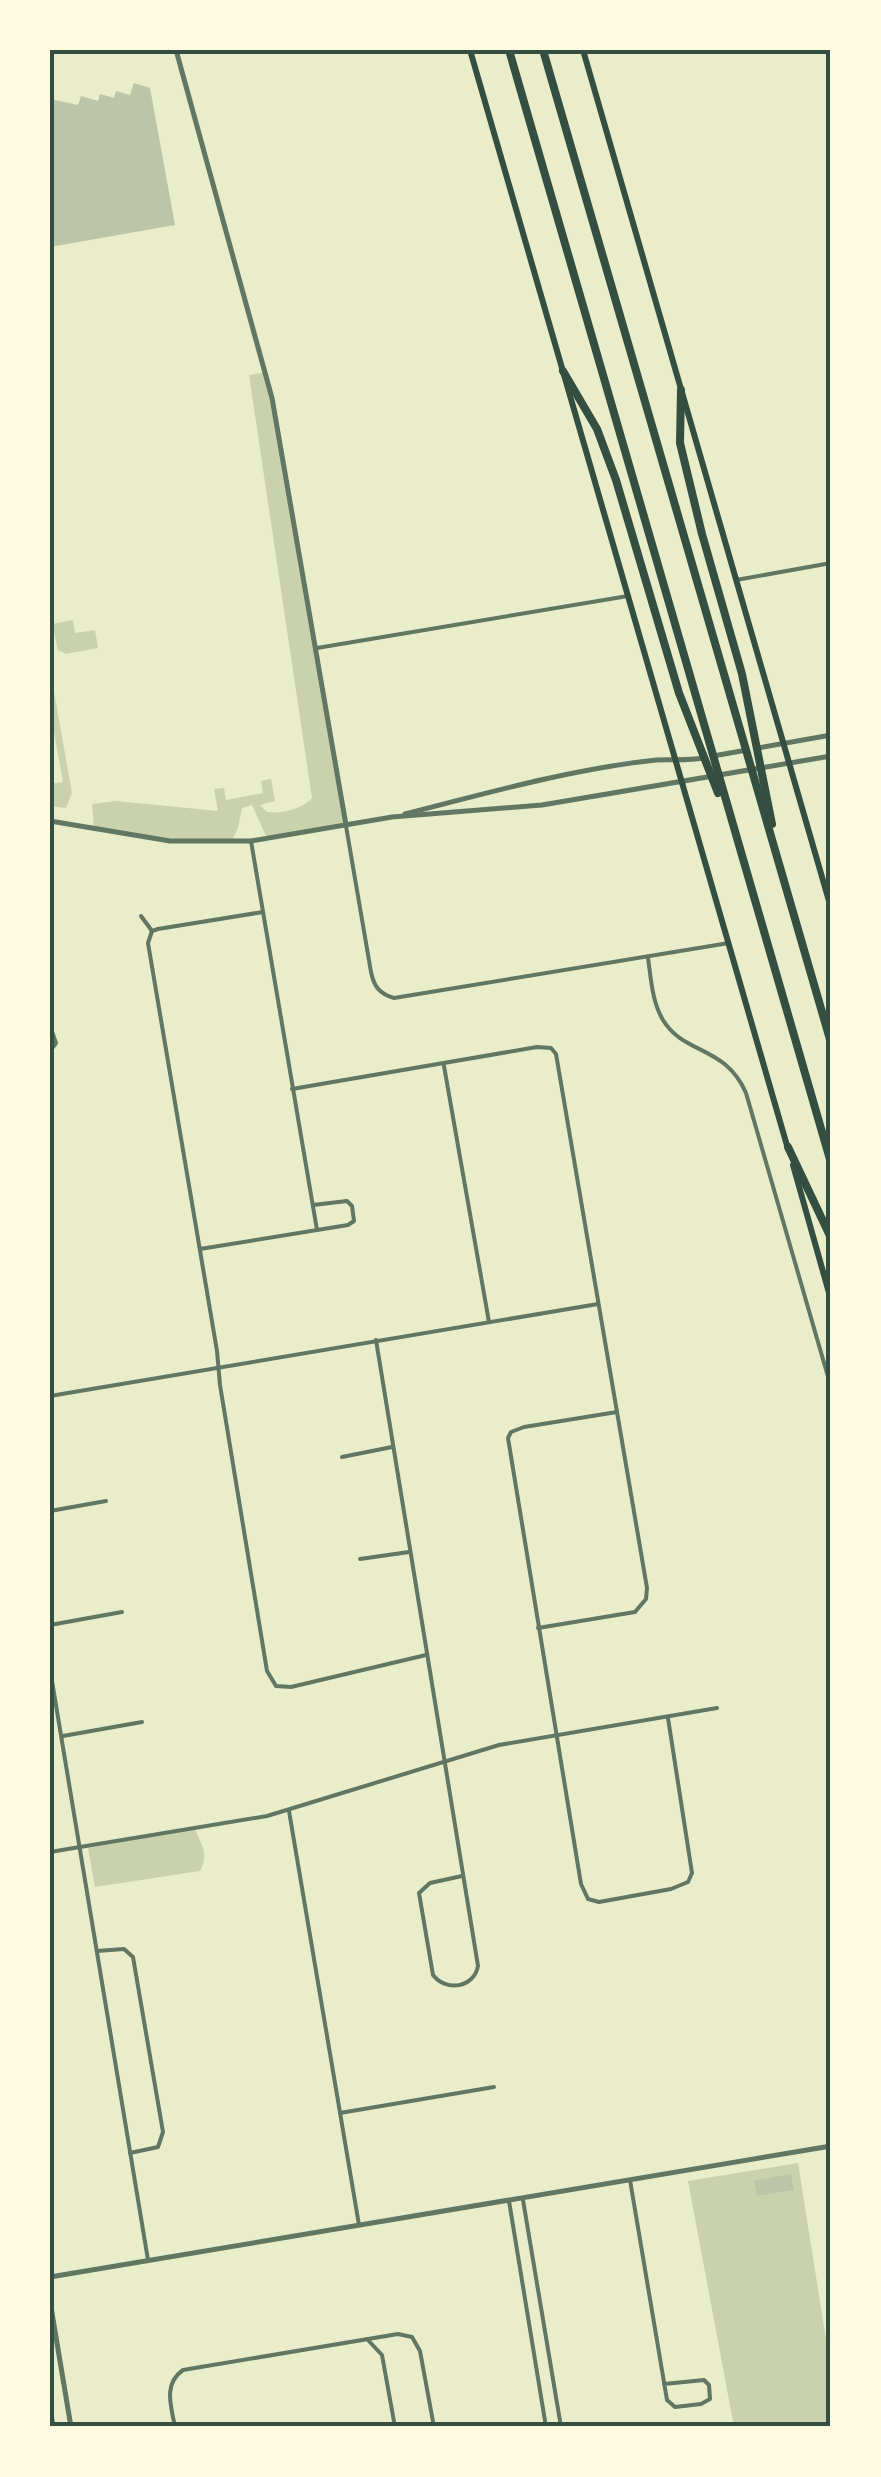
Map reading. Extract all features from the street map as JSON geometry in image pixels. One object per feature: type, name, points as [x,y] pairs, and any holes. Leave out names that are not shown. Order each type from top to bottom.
[{"type":"highway","points":[[509,50],[831,1162]]},
{"type":"highway","points":[[543,50],[831,1043]]},
{"type":"highway","points":[[563,370],[597,429],[616,480],[679,693],[734,835]]},
{"type":"highway","points":[[681,390],[680,443],[742,674],[784,882]]},
{"type":"highway","points":[[788,1147],[831,1238]]},
{"type":"main road","points":[[470,50],[831,1300]]},
{"type":"main road","points":[[582,50],[831,908]]},
{"type":"street","points":[[176,50],[272,398],[371,972],[378,990],[394,998],[729,943]]},
{"type":"street","points":[[736,580],[831,563]]},
{"type":"street","points":[[317,648],[628,596]]},
{"type":"street","points":[[392,818],[572,775],[662,759],[689,760],[831,735]]},
{"type":"street","points":[[50,821],[170,841],[251,841],[392,818],[503,810],[831,756]]},
{"type":"street","points":[[251,841],[317,1230]]},
{"type":"street","points":[[152,931],[263,912]]},
{"type":"street","points":[[141,916],[152,931]]},
{"type":"street","points":[[152,931],[148,943],[270,1679],[276,1686],[291,1687],[426,1655]]},
{"type":"street","points":[[648,958],[656,1003],[667,1026],[684,1040],[724,1061],[746,1092],[831,1388]]},
{"type":"street","points":[[50,1026],[56,1043],[50,1052]]},
{"type":"street","points":[[292,1089],[552,1048],[558,1062],[646,1600],[635,1612],[538,1628]]},
{"type":"street","points":[[444,1064],[489,1322]]},
{"type":"street","points":[[200,1249],[353,1223],[352,1206],[344,1200],[313,1205]]},
{"type":"street","points":[[50,1396],[599,1304]]},
{"type":"street","points":[[376,1340],[478,1970],[467,1982],[449,1986],[433,1975],[419,1893],[430,1882],[462,1876]]},
{"type":"street","points":[[617,1412],[524,1428],[508,1438],[583,1892],[588,1899],[605,1901],[671,1889],[688,1882],[692,1874],[668,1718]]},
{"type":"street","points":[[342,1456],[392,1447]]},
{"type":"street","points":[[50,1512],[106,1502]]},
{"type":"street","points":[[360,1559],[410,1552]]},
{"type":"street","points":[[50,1625],[122,1612]]},
{"type":"street","points":[[50,1669],[148,2260]]},
{"type":"street","points":[[50,1852],[290,1811],[444,1760],[517,1742],[716,1708]]},
{"type":"street","points":[[61,1736],[142,1722]]},
{"type":"street","points":[[290,1811],[358,2225]]},
{"type":"street","points":[[97,1951],[124,1949],[133,1957],[163,2132],[158,2147],[130,2154]]},
{"type":"street","points":[[340,2113],[494,2087]]},
{"type":"street","points":[[50,2276],[831,2146]]},
{"type":"street","points":[[630,2180],[664,2384],[671,2407],[701,2404],[710,2399],[709,2385],[704,2380],[664,2384]]},
{"type":"street","points":[[523,2198],[561,2427]]},
{"type":"street","points":[[509,2201],[546,2427]]},
{"type":"street","points":[[50,2301],[71,2427]]},
{"type":"street","points":[[175,2427],[170,2385],[183,2370],[398,2334],[417,2344],[434,2427]]},
{"type":"street","points":[[366,2339],[382,2355],[395,2427]]},
{"type":"street","points":[[50,2406],[54,2427]]},
{"type":"green space","points":[[266,372],[346,825],[267,838],[252,805],[242,808],[231,842],[170,841],[94,829],[92,804],[116,801],[218,811],[214,789],[224,788],[226,800],[263,793],[261,781],[271,779],[275,801],[260,805],[267,812],[292,810],[312,798],[249,375]]},
{"type":"green space","points":[[73,620],[75,633],[95,630],[98,648],[66,654],[58,650],[52,624]]},
{"type":"green space","points":[[50,669],[72,793],[66,808],[50,806],[50,784],[63,782],[50,710]]},
{"type":"green space","points":[[194,1827],[204,1853],[200,1871],[95,1887],[88,1848]]},
{"type":"green space","points":[[798,2163],[831,2371],[831,2427],[734,2427],[688,2181]]},
{"type":"building","points":[[134,83],[150,88],[175,225],[50,247],[50,99],[78,105],[81,96],[98,101],[100,94],[114,98],[116,91],[130,95]]},
{"type":"building","points":[[791,2174],[794,2190],[757,2196],[754,2181]]}]
